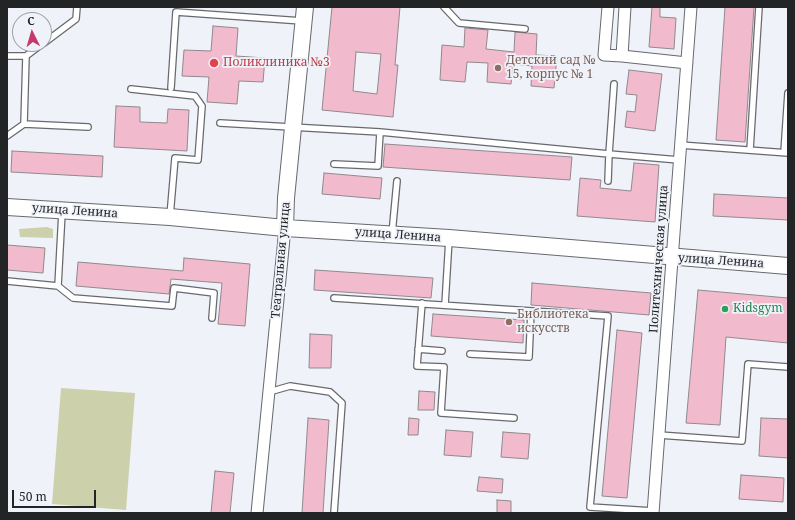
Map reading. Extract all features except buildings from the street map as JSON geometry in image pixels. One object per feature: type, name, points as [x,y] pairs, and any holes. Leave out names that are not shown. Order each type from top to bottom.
[{"type":"main road","name":"Театральная улица","points":[[285,228],[286,198],[304,14]]},
{"type":"main road","name":"улица Ленина","points":[[7,207],[170,217],[285,228],[450,238],[788,266]]},
{"type":"street","points":[[608,7],[604,55],[686,63]]},
{"type":"street","points":[[622,56],[625,7]]},
{"type":"street","name":"Политехническая улица","points":[[653,512],[691,7]]},
{"type":"street","name":"Театральная улица","points":[[258,513],[285,228]]},
{"type":"lane","points":[[52,36],[76,19],[77,7]]},
{"type":"lane","points":[[444,7],[459,23],[525,28]]},
{"type":"lane","points":[[750,150],[759,7]]},
{"type":"lane","points":[[171,88],[176,12],[304,14]]},
{"type":"lane","points":[[7,56],[26,56],[31,52]]},
{"type":"lane","points":[[24,124],[26,56]]},
{"type":"lane","points":[[608,181],[614,84]]},
{"type":"lane","points":[[131,89],[194,96],[202,106],[198,160],[175,158],[170,217]]},
{"type":"lane","points":[[680,145],[786,153],[788,93]]},
{"type":"lane","points":[[220,123],[380,132],[679,160]]},
{"type":"lane","points":[[7,136],[24,124],[88,127]]},
{"type":"lane","points":[[334,164],[378,166],[380,132]]},
{"type":"lane","points":[[392,234],[397,181]]},
{"type":"lane","points":[[58,286],[62,210]]},
{"type":"lane","points":[[445,305],[450,238]]},
{"type":"lane","points":[[7,282],[58,286],[73,298],[172,306],[174,288],[214,293],[212,318]]},
{"type":"lane","points":[[334,298],[608,316],[590,507],[653,512]]},
{"type":"lane","points":[[422,304],[417,366],[444,367],[441,413],[514,418]]},
{"type":"lane","points":[[470,354],[529,357],[531,311]]},
{"type":"lane","points":[[418,349],[442,351]]},
{"type":"lane","points":[[659,435],[742,441],[748,364],[788,367]]},
{"type":"lane","points":[[269,392],[290,386],[330,392],[342,403],[334,513]]},
{"type":"green space","points":[[47,227],[53,229],[53,238],[20,237],[19,229]]},
{"type":"green space","points":[[61,388],[135,393],[126,510],[52,504]]},
{"type":"place","name":"Поликлиника №3","points":[[214,63]]},
{"type":"place","name":"Детский сад № 15, корпус № 1","points":[[498,68]]},
{"type":"place","name":"Kidsgym","points":[[725,309]]},
{"type":"place","name":"Библиотека искусств","points":[[509,322]]}]
